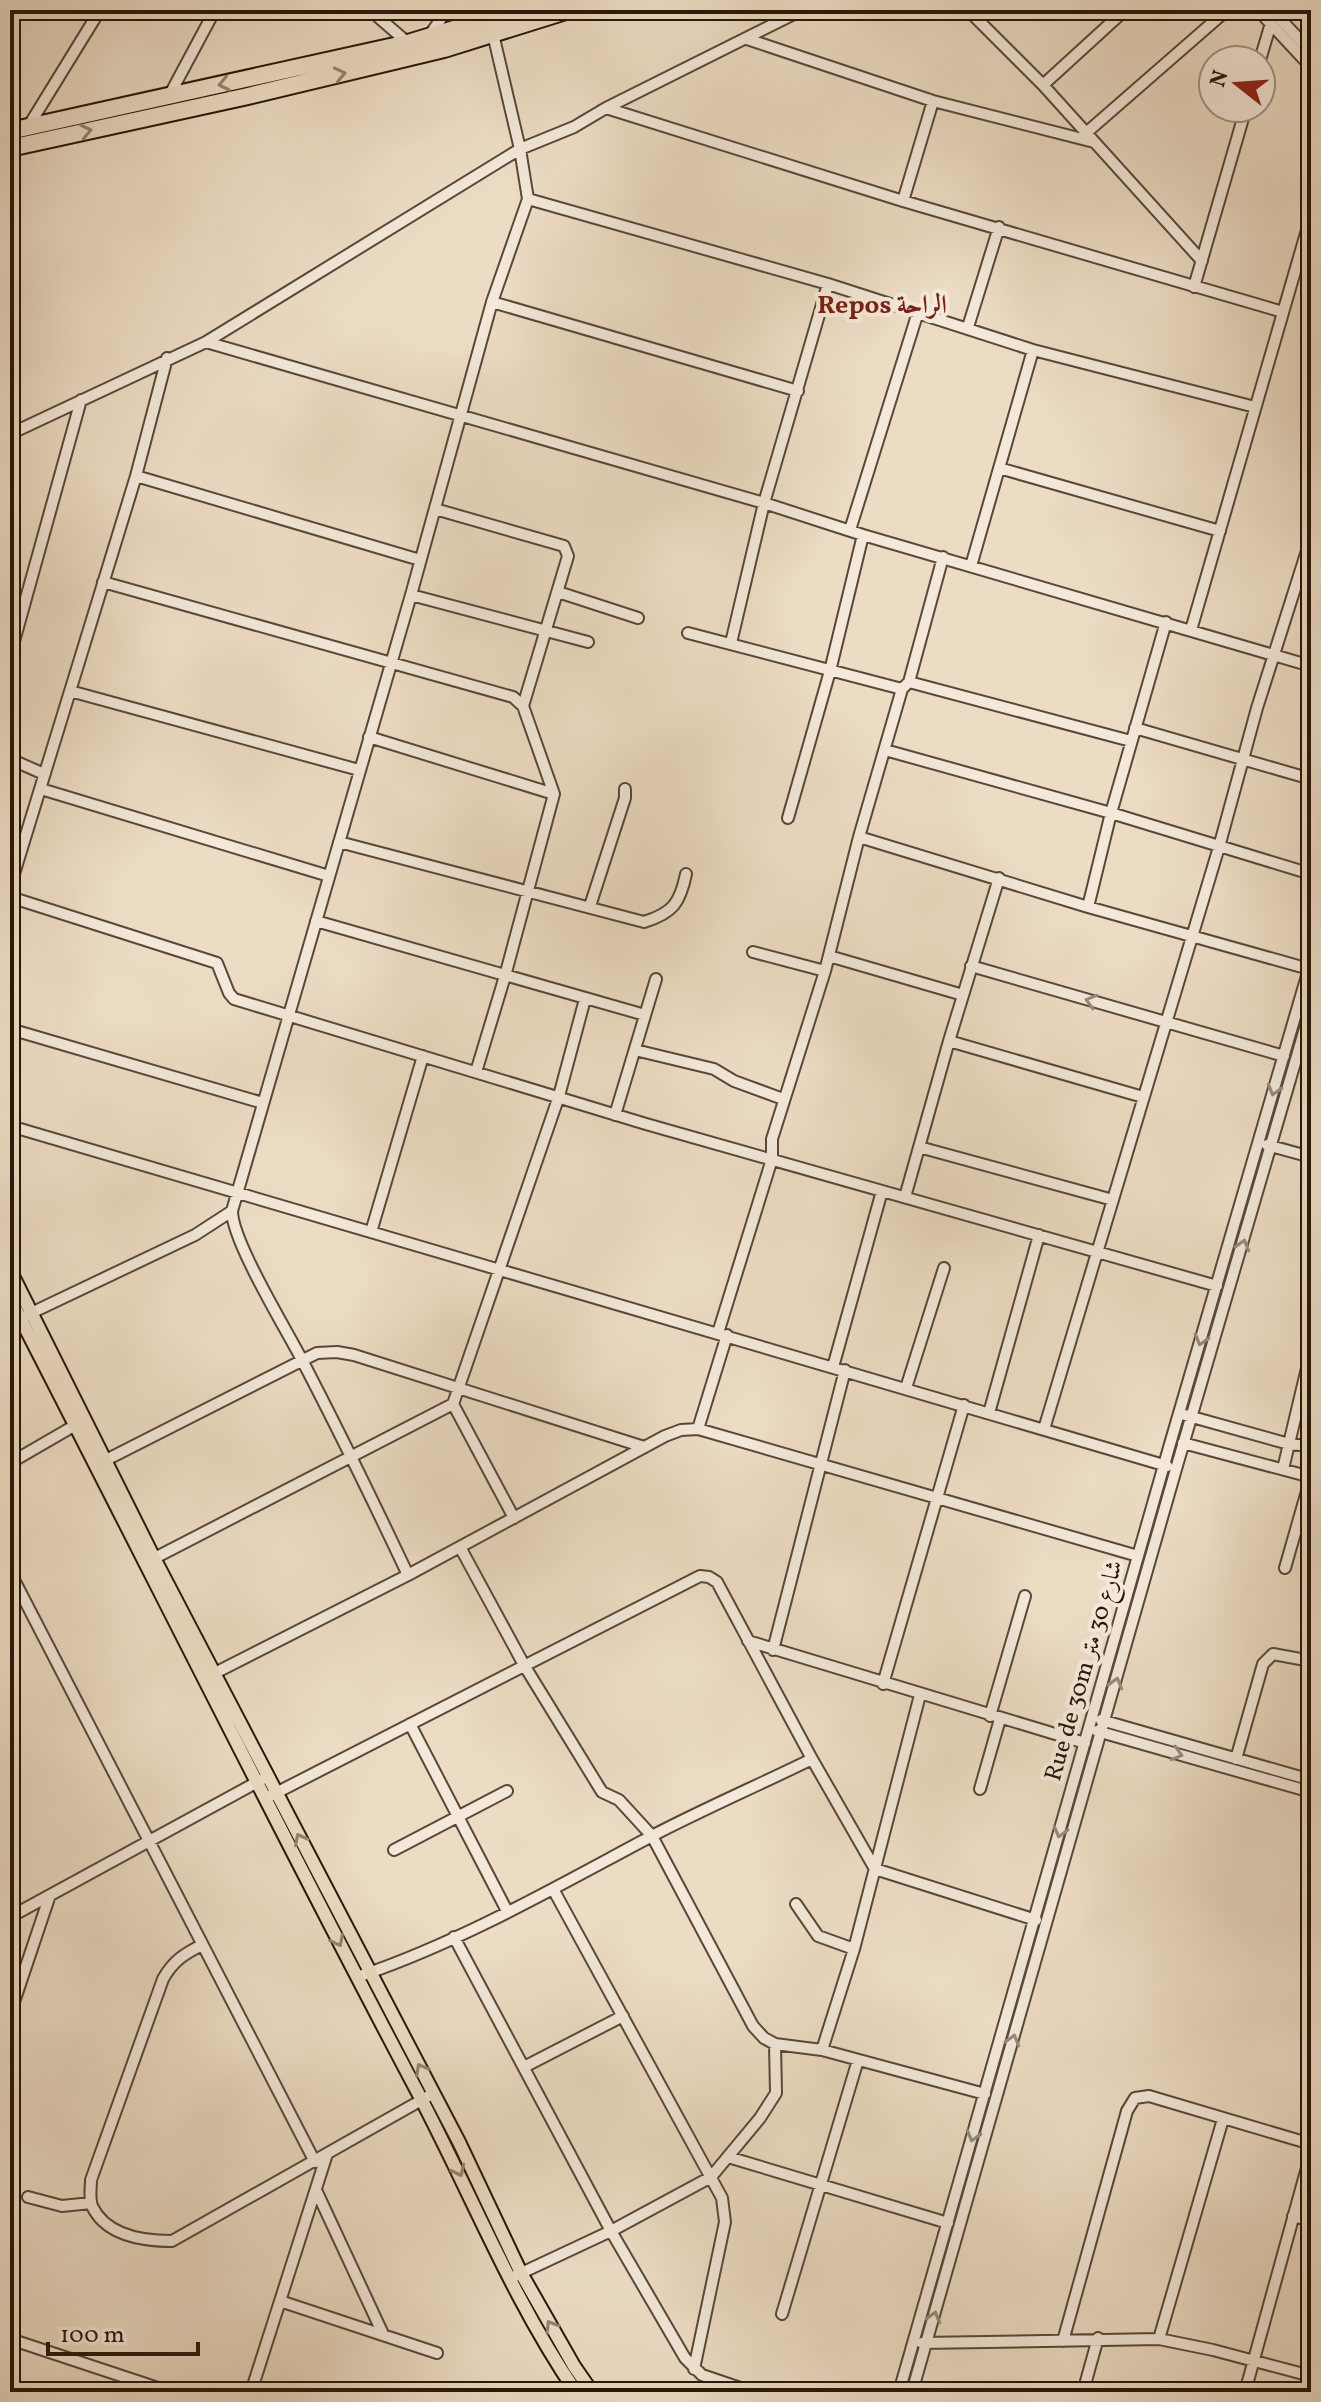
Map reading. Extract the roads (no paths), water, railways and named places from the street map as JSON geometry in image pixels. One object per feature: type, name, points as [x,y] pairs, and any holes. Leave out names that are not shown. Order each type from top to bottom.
[{"type":"highway","points":[[10,131],[408,43],[517,10]]},
{"type":"highway","points":[[10,148],[444,49],[569,10]]},
{"type":"main road","points":[[10,1270],[26,1315],[262,1780],[428,2096],[516,2275],[592,2392]]},
{"type":"main road","points":[[10,1298],[26,1315]]},
{"type":"main road","points":[[80,1422],[104,1461],[150,1560]]},
{"type":"main road","points":[[516,2275],[529,2316],[576,2392]]},
{"type":"street","points":[[28,127],[100,10]]},
{"type":"street","points":[[169,96],[215,10]]},
{"type":"street","points":[[370,10],[408,43]]},
{"type":"street","points":[[429,36],[447,10]]},
{"type":"street","points":[[10,434],[206,342],[520,149],[574,127],[802,10]]},
{"type":"street","points":[[968,10],[1043,85],[1202,261]]},
{"type":"street","points":[[1043,85],[1125,10]]},
{"type":"street","points":[[1090,138],[1227,10]]},
{"type":"street","points":[[1258,10],[1311,67]]},
{"type":"street","points":[[1272,10],[1311,52]]},
{"type":"street","points":[[1265,44],[1271,23]]},
{"type":"street","points":[[408,1575],[352,1457],[252,1263],[234,1225],[232,1211],[411,595],[492,302],[528,199],[520,149],[493,34]]},
{"type":"street","points":[[747,39],[933,101],[1090,138]]},
{"type":"street","points":[[903,201],[933,101]]},
{"type":"street","points":[[606,108],[903,201],[1283,312]]},
{"type":"street","points":[[1194,287],[1241,124]]},
{"type":"street","points":[[528,199],[828,284],[1033,350],[1255,407]]},
{"type":"street","points":[[1191,630],[1311,216]]},
{"type":"street","points":[[968,327],[999,227]]},
{"type":"street","points":[[731,643],[764,503],[828,284]]},
{"type":"street","points":[[492,302],[798,391]]},
{"type":"street","points":[[850,530],[918,312]]},
{"type":"street","points":[[206,342],[764,503],[1311,666]]},
{"type":"street","points":[[971,566],[1033,350]]},
{"type":"street","points":[[971,566],[1033,350]]},
{"type":"street","points":[[10,887],[136,476],[167,358]]},
{"type":"street","points":[[10,656],[81,400]]},
{"type":"street","points":[[999,468],[1220,531]]},
{"type":"street","points":[[136,476],[420,560]]},
{"type":"street","points":[[435,509],[564,546],[568,556],[523,706]]},
{"type":"street","points":[[788,818],[830,671],[863,535]]},
{"type":"street","points":[[1044,1429],[1311,538]]},
{"type":"street","points":[[698,1429],[772,1159],[772,1139],[783,1099],[825,971],[859,837],[943,557]]},
{"type":"street","points":[[103,582],[513,697],[523,706],[554,794],[476,1072]]},
{"type":"street","points":[[558,592],[638,618]]},
{"type":"street","points":[[411,595],[588,642]]},
{"type":"street","points":[[1088,907],[1111,813],[1166,622]]},
{"type":"street","points":[[688,633],[830,671],[1131,741]]},
{"type":"street","points":[[70,691],[359,770]]},
{"type":"street","points":[[1135,728],[1311,779]]},
{"type":"street","points":[[369,737],[554,794]]},
{"type":"street","points":[[885,750],[1111,813],[1311,874]]},
{"type":"street","points":[[10,759],[44,774]]},
{"type":"street","points":[[41,789],[329,876]]},
{"type":"street","points":[[590,906],[625,798],[625,789]]},
{"type":"street","points":[[859,837],[1088,907],[1310,966]]},
{"type":"street","points":[[339,842],[644,922],[663,916],[677,903],[686,874]]},
{"type":"street","points":[[905,1197],[999,878]]},
{"type":"street","points":[[10,897],[217,963],[231,996],[290,1016],[615,1115],[1217,1286]]},
{"type":"street","points":[[316,921],[645,1015]]},
{"type":"street","points":[[753,952],[825,971]]},
{"type":"street","points":[[829,956],[963,995]]},
{"type":"street","points":[[971,966],[1284,1056]]},
{"type":"street","name":"Rue de 30m شارع 30 متر","points":[[899,2392],[1310,966]]},
{"type":"street","points":[[615,1115],[656,979]]},
{"type":"street","points":[[150,1560],[453,1404],[559,1096],[585,999]]},
{"type":"street","name":"Rue de 30m شارع 30 متر","points":[[912,2392],[1183,1443],[1311,1008]]},
{"type":"street","points":[[10,1029],[263,1103]]},
{"type":"street","points":[[949,1041],[1143,1097]]},
{"type":"street","points":[[635,1050],[714,1069],[734,1081],[783,1099]]},
{"type":"street","points":[[371,1232],[423,1056]]},
{"type":"street","points":[[10,1126],[1176,1469]]},
{"type":"street","points":[[1258,1142],[1311,1157]]},
{"type":"street","points":[[919,1147],[1113,1200]]},
{"type":"street","points":[[833,1367],[882,1191]]},
{"type":"street","points":[[26,1315],[195,1235],[232,1211]]},
{"type":"street","points":[[989,1413],[1039,1235]]},
{"type":"street","points":[[906,1388],[944,1268]]},
{"type":"street","points":[[1283,1469],[1311,1351]]},
{"type":"street","points":[[104,1461],[302,1360],[317,1353],[337,1352],[459,1387],[644,1447]]},
{"type":"street","points":[[773,1650],[845,1370]]},
{"type":"street","points":[[453,1404],[514,1518]]},
{"type":"street","points":[[883,1684],[964,1405]]},
{"type":"street","points":[[1179,1413],[1289,1444],[1311,1446]]},
{"type":"street","points":[[10,1463],[80,1422]]},
{"type":"street","points":[[209,1676],[408,1575],[681,1430],[698,1429],[1138,1556]]},
{"type":"street","points":[[1183,1443],[1311,1477],[1285,1568]]},
{"type":"street","points":[[460,1547],[524,1665],[602,1792],[619,1800],[652,1836],[753,2026],[764,2038],[775,2044],[822,2050],[985,2094]]},
{"type":"street","points":[[10,1572],[315,2162]]},
{"type":"street","points":[[271,1795],[700,1576],[709,1577],[717,1582],[875,1869],[1036,1920]]},
{"type":"street","points":[[980,1789],[1025,1596]]},
{"type":"street","points":[[748,1641],[1085,1743]]},
{"type":"street","points":[[1236,1759],[1263,1664],[1273,1654],[1311,1661]]},
{"type":"street","points":[[822,2050],[854,1949],[920,1695]]},
{"type":"street","points":[[1091,1723],[1311,1792]]},
{"type":"street","points":[[410,1724],[456,1818],[507,1911]]},
{"type":"street","points":[[1104,1727],[1311,1780]]},
{"type":"street","points":[[363,1975],[454,1937],[812,1759]]},
{"type":"street","points":[[10,1917],[262,1780]]},
{"type":"street","points":[[394,1850],[507,1791]]},
{"type":"street","points":[[553,1889],[722,2198],[725,2222],[694,2369]]},
{"type":"street","points":[[10,2014],[50,1895]]},
{"type":"street","points":[[796,1904],[818,1936],[854,1949]]},
{"type":"street","points":[[454,1937],[611,2231],[694,2369],[702,2375],[752,2392]]},
{"type":"street","points":[[202,1945],[180,1956],[170,1965],[163,1979],[91,2180],[91,2203],[102,2221],[130,2237],[172,2241],[428,2096]]},
{"type":"street","points":[[524,2067],[623,2016]]},
{"type":"street","points":[[516,2275],[611,2231],[711,2177],[760,2118],[776,2093],[775,2044]]},
{"type":"street","points":[[782,2314],[858,2060]]},
{"type":"street","points":[[1063,2341],[1127,2111],[1135,2098],[1149,2096],[1311,2144]]},
{"type":"street","points":[[1159,2339],[1223,2119]]},
{"type":"street","points":[[1245,2392],[1311,2153]]},
{"type":"street","points":[[251,2392],[327,2154]]},
{"type":"street","points":[[728,2157],[948,2223]]},
{"type":"street","points":[[316,2190],[383,2334]]},
{"type":"street","points":[[28,2197],[62,2206],[91,2203]]},
{"type":"street","points":[[1293,2216],[1311,2221]]},
{"type":"street","points":[[280,2301],[437,2353]]},
{"type":"street","points":[[1083,2392],[1098,2338]]},
{"type":"street","points":[[10,2339],[170,2392]]},
{"type":"street","points":[[914,2342],[1159,2339],[1311,2376]]},
{"type":"district","name":"Repos الراحة","points":[[882,306]]}]
